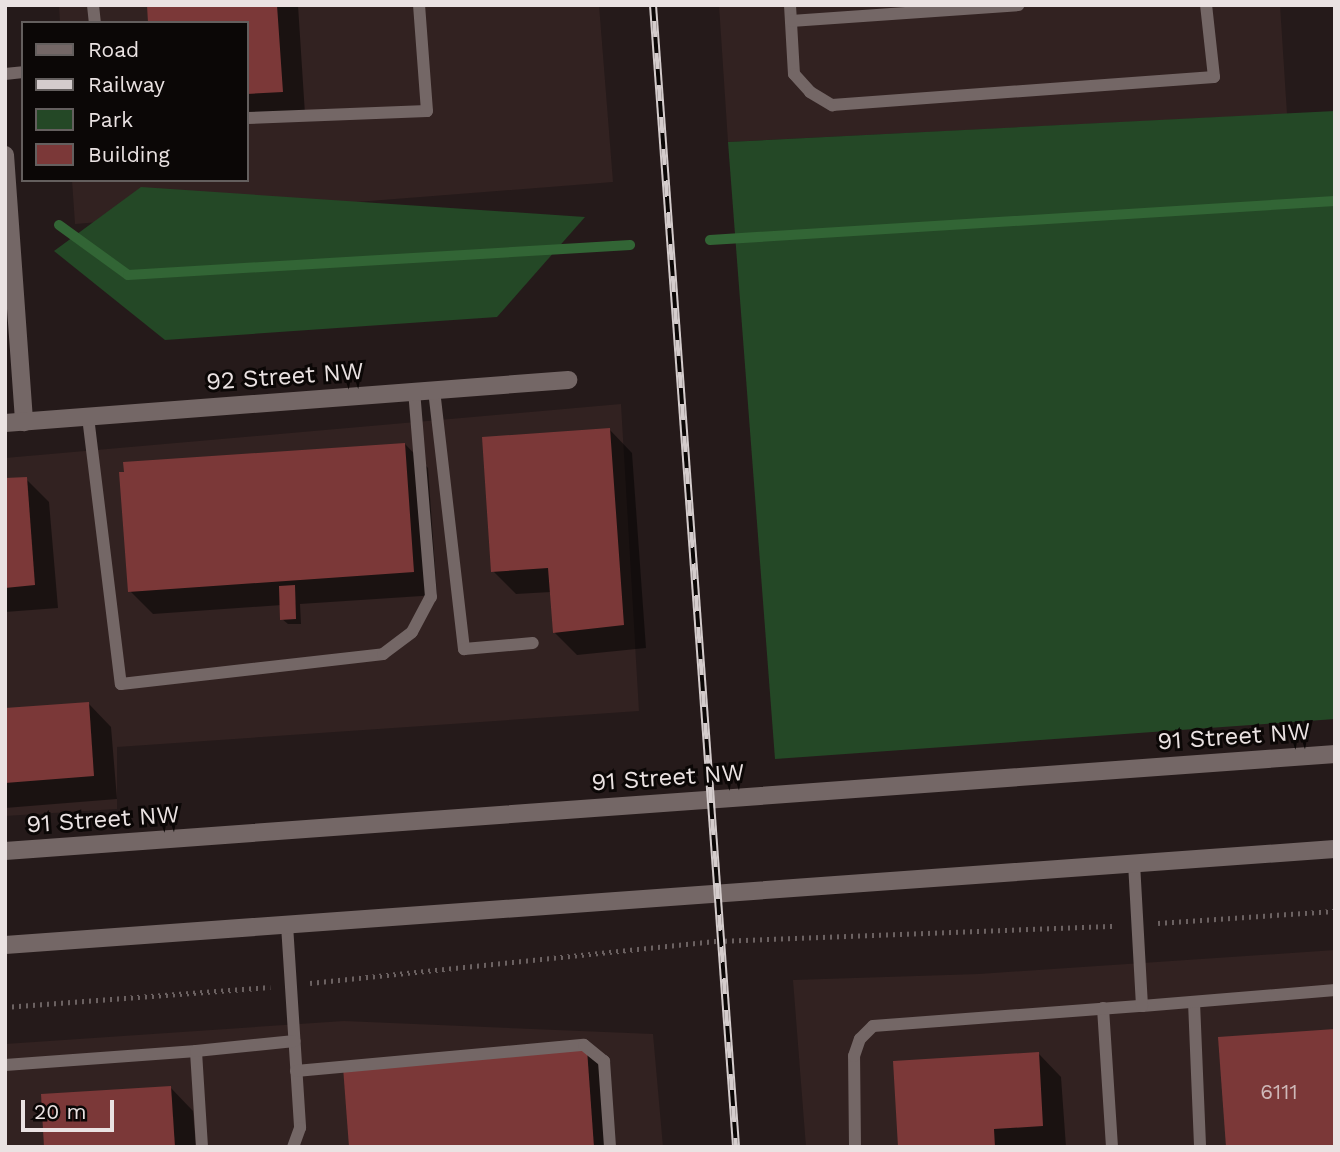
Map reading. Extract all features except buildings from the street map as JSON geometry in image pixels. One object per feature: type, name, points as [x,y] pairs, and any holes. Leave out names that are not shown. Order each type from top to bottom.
[{"type":"main road","points":[[5,155],[24,422]]},
{"type":"main road","name":"92 Street NW","points":[[5,423],[568,380]]},
{"type":"main road","name":"91 Street NW","points":[[5,851],[1335,754]]},
{"type":"main road","points":[[5,945],[1335,849]]},
{"type":"lane","points":[[248,118],[427,111],[419,5]]},
{"type":"lane","points":[[790,5],[794,74],[810,92],[832,105],[1214,77],[1209,8],[1206,5]]},
{"type":"lane","points":[[791,21],[1018,5]]},
{"type":"lane","points":[[434,390],[464,649],[534,643]]},
{"type":"lane","points":[[88,417],[121,684],[383,654],[412,632],[431,597],[414,392]]},
{"type":"lane","points":[[1134,864],[1142,1006]]},
{"type":"lane","points":[[287,925],[300,1128],[293,1147]]},
{"type":"lane","points":[[855,1147],[853,1056],[860,1039],[873,1026],[1335,990]]},
{"type":"lane","points":[[1194,1002],[1200,1147]]},
{"type":"lane","points":[[1103,1008],[1112,1147]]},
{"type":"lane","points":[[5,1065],[294,1041]]},
{"type":"lane","points":[[296,1071],[584,1045],[604,1060],[610,1147]]},
{"type":"lane","points":[[196,1051],[202,1147]]},
{"type":"path","points":[[5,1007],[291,985],[718,940],[1137,925],[1335,911]]},
{"type":"shaded area","points":[[59,5],[599,5],[613,182],[75,224],[72,182],[248,182],[248,21],[60,21]]},
{"type":"shaded area","points":[[719,5],[1280,5],[1287,114],[728,142]]},
{"type":"shaded area","points":[[621,404],[639,711],[117,747],[117,809],[5,816],[5,458]]},
{"type":"shaded area","points":[[1335,950],[1335,1147],[806,1147],[793,980],[979,974]]},
{"type":"shaded area","points":[[344,1021],[653,1034],[663,1147],[5,1147],[5,1044]]},
{"type":"green space","points":[[1335,111],[1335,719],[775,759],[728,142]]},
{"type":"green space","points":[[141,187],[585,217],[497,317],[165,340],[54,251]]},
{"type":"waterway","points":[[710,240],[1335,201]]},
{"type":"waterway","points":[[59,225],[128,275],[630,245]]},
{"type":"railway","points":[[653,5],[736,1147]]}]
